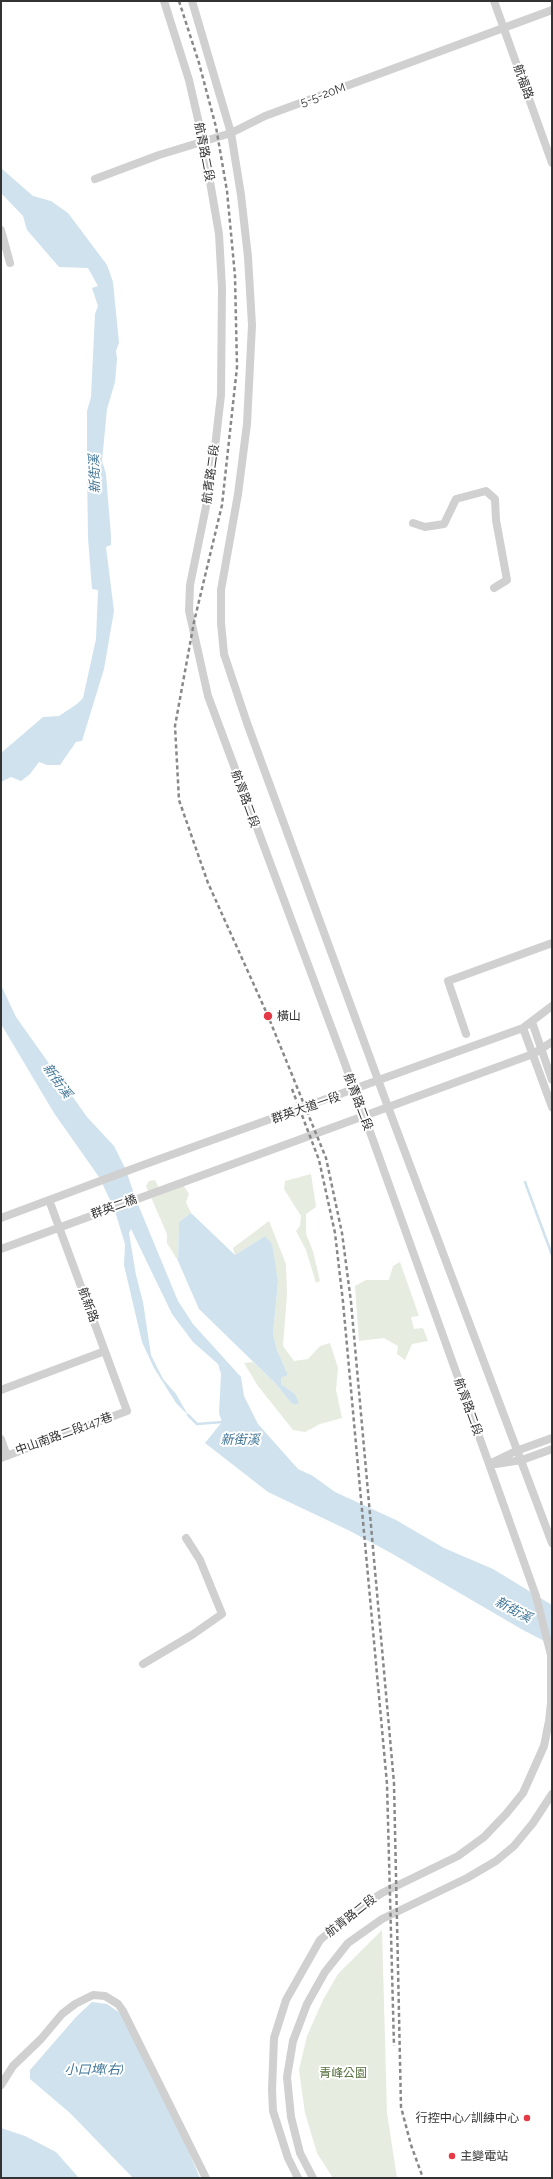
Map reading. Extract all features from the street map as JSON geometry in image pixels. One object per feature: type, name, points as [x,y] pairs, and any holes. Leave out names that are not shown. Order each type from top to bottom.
[{"type":"street","name":"航青路二段","points":[[164,1],[189,80],[203,141],[219,234],[222,288],[221,395],[211,482],[190,585],[189,611],[210,703],[364,1115],[489,1464],[544,1623],[551,1655],[551,1703],[544,1746],[523,1793],[484,1837],[458,1856],[424,1874],[382,1893],[353,1912],[320,1940],[286,2000],[274,2038],[272,2090],[274,2111],[288,2158],[298,2178]]},
{"type":"street","points":[[192,1],[231,133],[242,195],[252,325],[247,424],[238,494],[221,590],[221,623],[224,654],[247,723],[388,1107],[516,1451],[522,1460],[552,1543]]},
{"type":"street","name":"航福路","points":[[494,1],[552,163]]},
{"type":"street","name":"5-5-20M","points":[[95,180],[203,141],[231,133],[265,116],[552,10]]},
{"type":"street","points":[[1,230],[10,263]]},
{"type":"street","points":[[413,523],[425,527],[444,524],[456,499],[486,491],[495,499],[496,520],[507,580],[494,588]]},
{"type":"street","points":[[466,1034],[448,981],[552,943]]},
{"type":"street","name":"群英大道一段","points":[[49,1200],[143,1165],[354,1091],[523,1028],[552,1006]]},
{"type":"street","points":[[532,1022],[552,1080]]},
{"type":"street","points":[[523,1028],[552,1106]]},
{"type":"street","points":[[364,1115],[533,1054],[552,1042]]},
{"type":"street","name":"群英二橋","points":[[60,1227],[364,1115]]},
{"type":"street","points":[[1,1218],[49,1200]]},
{"type":"street","name":"航新路","points":[[49,1200],[127,1411]]},
{"type":"street","points":[[1,1248],[60,1227]]},
{"type":"street","points":[[1,1390],[105,1351]]},
{"type":"street","name":"中山南路二段147巷","points":[[4,1457],[127,1411]]},
{"type":"street","points":[[489,1464],[516,1451],[552,1438]]},
{"type":"street","points":[[1,1439],[4,1457]]},
{"type":"street","points":[[489,1464],[522,1460],[552,1449]]},
{"type":"street","points":[[143,1664],[192,1635],[222,1614],[200,1560],[186,1538]]},
{"type":"street","name":"航青路二段","points":[[313,2178],[298,2146],[291,2117],[287,2077],[293,2040],[306,2004],[325,1972],[348,1944],[382,1919],[467,1878],[496,1861],[514,1846],[533,1823],[552,1794]]},
{"type":"street","points":[[1,2085],[13,2066],[62,2014],[75,2004],[93,1995],[105,1996],[118,2004],[123,2011],[206,2178]]},
{"type":"green space","points":[[311,1174],[316,1207],[306,1214],[306,1234],[313,1251],[320,1281],[316,1283],[306,1250],[296,1231],[300,1226],[301,1216],[284,1189],[285,1181]]},
{"type":"green space","points":[[155,1180],[160,1190],[184,1186],[189,1194],[186,1202],[191,1213],[179,1222],[178,1261],[167,1243],[167,1234],[146,1186],[149,1181]]},
{"type":"green space","points":[[269,1221],[286,1264],[287,1294],[283,1346],[294,1361],[308,1359],[320,1346],[330,1343],[338,1368],[336,1390],[342,1418],[320,1424],[305,1432],[293,1430],[258,1386],[244,1363],[253,1362],[276,1384],[292,1404],[295,1394],[281,1384],[281,1378],[288,1375],[277,1350],[273,1334],[278,1282],[265,1236],[235,1255],[233,1248]]},
{"type":"green space","points":[[400,1262],[419,1316],[411,1317],[414,1329],[423,1328],[428,1341],[412,1344],[405,1360],[397,1354],[398,1346],[384,1338],[359,1341],[355,1286],[366,1280],[389,1280],[393,1266]]},
{"type":"green space","name":"青峰公園","points":[[382,1930],[387,2113],[397,2178],[333,2178],[317,2153],[305,2113],[299,2070],[307,2036],[323,2000],[338,1974]]},
{"type":"water","points":[[1,168],[33,196],[51,201],[68,213],[107,265],[113,282],[119,343],[116,351],[117,359],[115,382],[107,409],[102,461],[106,474],[111,536],[111,545],[106,547],[114,611],[104,669],[82,741],[76,742],[60,765],[47,765],[39,762],[30,774],[21,781],[11,777],[1,782],[1,753],[43,717],[59,716],[83,698],[96,639],[98,590],[92,589],[88,538],[87,411],[91,397],[95,314],[98,306],[92,288],[98,286],[88,268],[59,267],[27,230],[23,216],[1,193]]},
{"type":"water","name":"新街溪","points":[[1,985],[16,1017],[87,1117],[114,1146],[125,1168],[137,1202],[178,1301],[193,1324],[241,1377],[244,1396],[258,1424],[298,1469],[313,1476],[335,1492],[396,1520],[444,1548],[493,1569],[552,1605],[552,1645],[523,1630],[391,1553],[350,1531],[268,1492],[205,1443],[222,1422],[219,1413],[221,1374],[218,1364],[193,1342],[172,1314],[131,1229],[129,1233],[136,1275],[143,1302],[151,1355],[163,1379],[176,1394],[188,1415],[176,1403],[154,1368],[142,1342],[124,1265],[125,1244],[114,1208],[99,1177],[54,1113],[1,1024]]},
{"type":"water","points":[[191,1213],[235,1255],[265,1236],[272,1244],[278,1282],[273,1334],[277,1350],[288,1375],[281,1378],[281,1384],[295,1394],[299,1404],[292,1404],[276,1384],[199,1309],[178,1261],[179,1222]]},
{"type":"water","name":"小口埤(右)","points":[[92,2002],[107,2004],[120,2013],[180,2131],[200,2178],[133,2178],[70,2113],[30,2079],[30,2070],[76,2017]]},
{"type":"water","points":[[1,2128],[25,2136],[56,2152],[79,2178],[1,2178]]},
{"type":"waterway","points":[[525,1182],[552,1255]]},
{"type":"waterway","points":[[188,1415],[197,1424],[223,1422]]},
{"type":"railway","points":[[179,1],[199,63],[216,127],[227,191],[235,276],[237,367],[222,505],[194,622],[175,726],[179,800],[208,883],[268,1016],[326,1158],[342,1233],[351,1302],[394,1783],[401,2107],[411,2145],[423,2178]]},
{"type":"railway","points":[[292,1089],[319,1160],[335,1233],[343,1302],[387,1784],[394,2046]]},
{"type":"place","name":"橫山","points":[[268,1016]]},
{"type":"place","name":"行控中心/訓練中心","points":[[527,2118]]},
{"type":"place","name":"主變電站","points":[[452,2156]]}]
